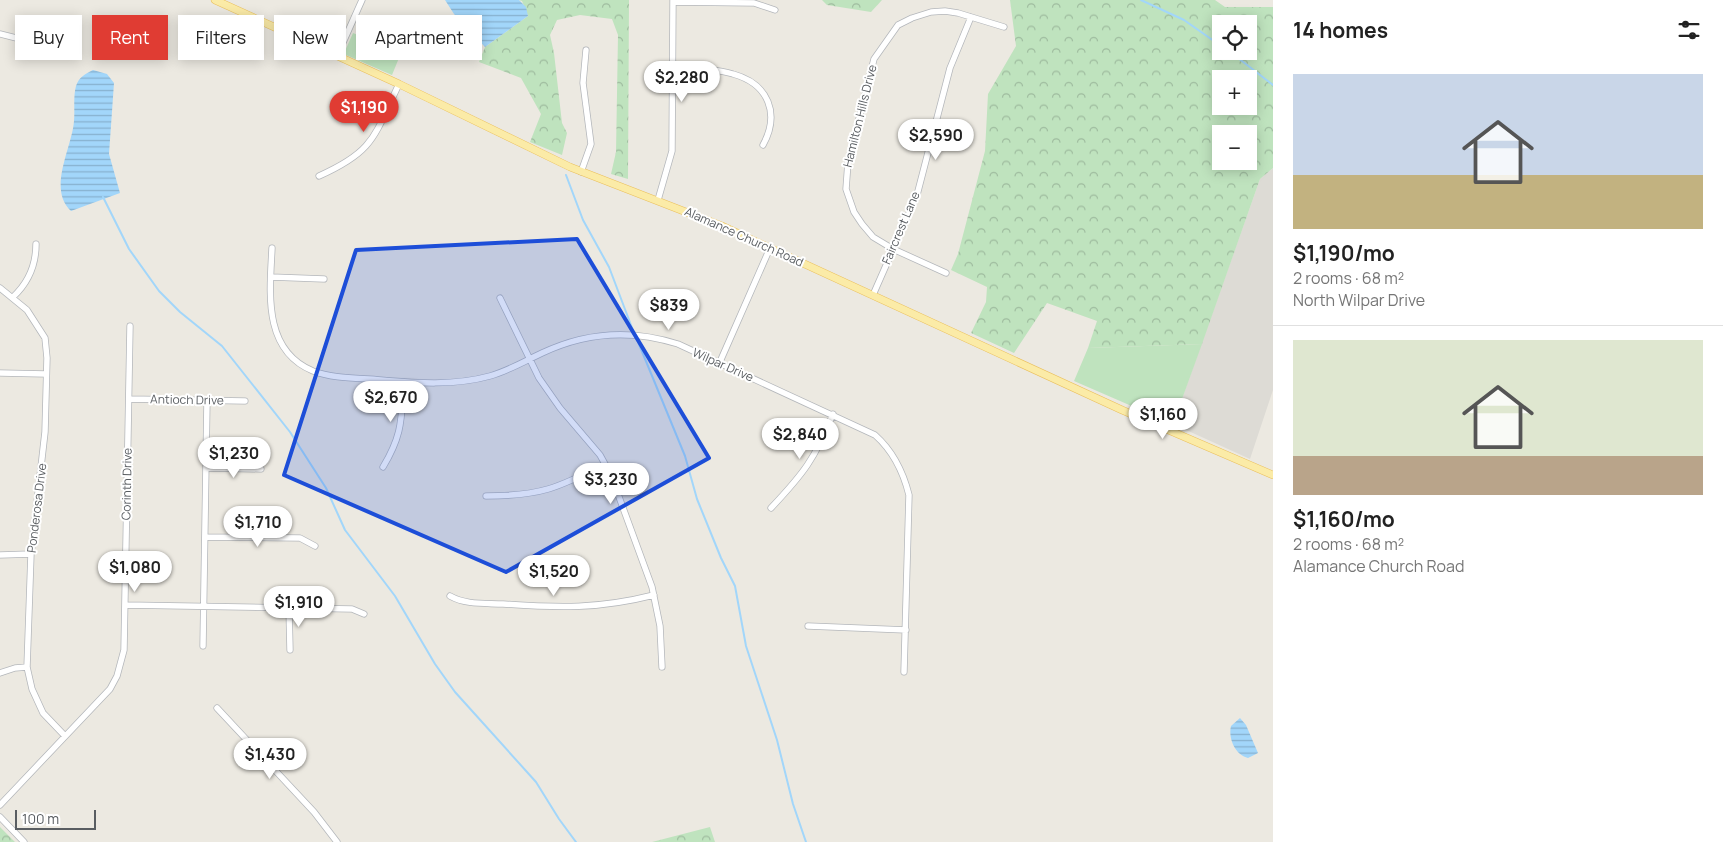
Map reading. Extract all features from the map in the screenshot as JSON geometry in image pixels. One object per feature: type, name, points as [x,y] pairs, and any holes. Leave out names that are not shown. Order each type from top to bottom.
[{"type":"main road","name":"Alamance Church Road","points":[[215,0],[274,27]]},
{"type":"main road","name":"Alamance Church Road","points":[[346,60],[582,172],[658,200],[770,248],[1123,411],[1273,475]]},
{"type":"street","points":[[346,36],[362,0]]},
{"type":"street","points":[[658,200],[672,151],[672,1],[754,3],[775,10]]},
{"type":"street","name":"Hamilton Hills Drive","points":[[946,273],[893,249],[873,237],[854,212],[846,189],[848,162],[874,59],[898,25],[931,12],[945,11],[1004,28]]},
{"type":"street","name":"Faircrest Lane","points":[[873,295],[917,195],[950,68],[971,17]]},
{"type":"street","points":[[0,34],[15,38]]},
{"type":"street","points":[[582,172],[591,144],[583,83],[586,50]]},
{"type":"street","points":[[672,70],[706,70],[732,73],[754,85],[764,95],[771,107],[773,119],[771,131],[763,145]]},
{"type":"street","points":[[319,176],[345,164],[368,146],[399,84]]},
{"type":"street","points":[[13,297],[21,290],[33,267],[36,244]]},
{"type":"street","name":"Wilpar Drive","points":[[272,248],[270,314],[280,341],[294,359],[312,371],[334,376],[404,382],[472,381],[492,376],[580,338],[602,334],[624,334],[667,341],[866,429],[880,440],[894,457],[905,480],[910,513],[904,672]]},
{"type":"street","points":[[719,364],[770,248]]},
{"type":"street","points":[[271,277],[324,279]]},
{"type":"street","name":"Ponderosa Drive","points":[[0,288],[27,310],[45,338],[48,358],[43,461],[31,554],[27,667],[32,689],[43,713],[64,735]]},
{"type":"street","points":[[500,298],[549,393],[604,464],[623,506],[654,595],[660,626],[662,667]]},
{"type":"street","name":"Corinth Drive","points":[[0,805],[110,688],[117,676],[124,650],[130,326]]},
{"type":"street","points":[[0,373],[46,374]]},
{"type":"street","points":[[383,467],[396,446],[401,426],[404,382]]},
{"type":"street","name":"Antioch Drive","points":[[129,399],[245,401]]},
{"type":"street","points":[[203,646],[206,537],[206,400]]},
{"type":"street","points":[[770,508],[809,466],[820,448],[833,414]]},
{"type":"street","points":[[486,496],[526,495],[541,492],[567,484],[604,464]]},
{"type":"street","points":[[206,468],[261,469]]},
{"type":"street","points":[[206,537],[300,538],[315,546]]},
{"type":"street","points":[[0,555],[31,554]]},
{"type":"street","points":[[450,596],[469,602],[566,608],[614,605],[654,595]]},
{"type":"street","points":[[125,605],[352,609],[364,614]]},
{"type":"street","points":[[289,608],[290,650]]},
{"type":"street","points":[[808,626],[906,630]]},
{"type":"street","points":[[0,673],[14,668],[27,667]]},
{"type":"street","points":[[217,708],[314,812],[337,842]]},
{"type":"street","points":[[0,817],[24,842]]},
{"type":"highlighted area","points":[[577,239],[709,458],[506,572],[284,475],[356,250]]},
{"type":"shaded area","points":[[1273,168],[1273,390],[1250,459],[1173,424],[1260,179]]},
{"type":"green space","points":[[519,0],[629,0],[628,179],[611,174],[616,152],[618,35],[612,19],[580,15],[557,20],[550,35],[554,53],[562,123],[567,133],[562,155],[530,142],[541,114],[521,78],[479,62],[482,60],[485,47],[528,16],[522,1]]},
{"type":"green space","points":[[822,0],[882,0],[871,12],[827,5]]},
{"type":"green space","points":[[1010,0],[1215,0],[1225,7],[1273,7],[1273,168],[1260,179],[1202,344],[1088,348],[1097,321],[1047,303],[1014,353],[971,333],[986,302],[987,287],[951,270],[958,254],[985,151],[988,94],[1016,46]]},
{"type":"green space","points":[[353,33],[356,34],[356,59],[346,55],[346,49]]},
{"type":"green space","points":[[358,60],[398,60],[392,75]]},
{"type":"green space","points":[[1202,344],[1173,424],[1074,381],[1088,348]]},
{"type":"green space","points":[[0,827],[15,842],[0,842]]},
{"type":"green space","points":[[710,827],[715,842],[652,842]]},
{"type":"water","points":[[445,0],[519,0],[526,7],[528,16],[485,47],[482,44],[482,15],[454,14]]},
{"type":"water","points":[[93,70],[107,74],[114,83],[109,154],[120,193],[71,211],[64,202],[61,180],[74,121],[76,86],[85,74]]},
{"type":"water","points":[[1240,718],[1246,725],[1258,753],[1248,758],[1236,750],[1230,731],[1231,726]]},
{"type":"waterway","points":[[1141,0],[1184,20],[1212,40]]},
{"type":"waterway","points":[[1241,60],[1273,85]]},
{"type":"waterway","points":[[566,175],[583,220],[609,267],[634,333]]},
{"type":"waterway","points":[[103,197],[129,249],[159,291],[180,312],[222,346],[290,432],[326,488],[345,530],[395,596],[435,664],[455,692],[536,782],[576,842]]},
{"type":"waterway","points":[[636,337],[685,456],[697,499],[721,558],[735,586],[746,646],[777,740],[793,804],[806,842]]}]
